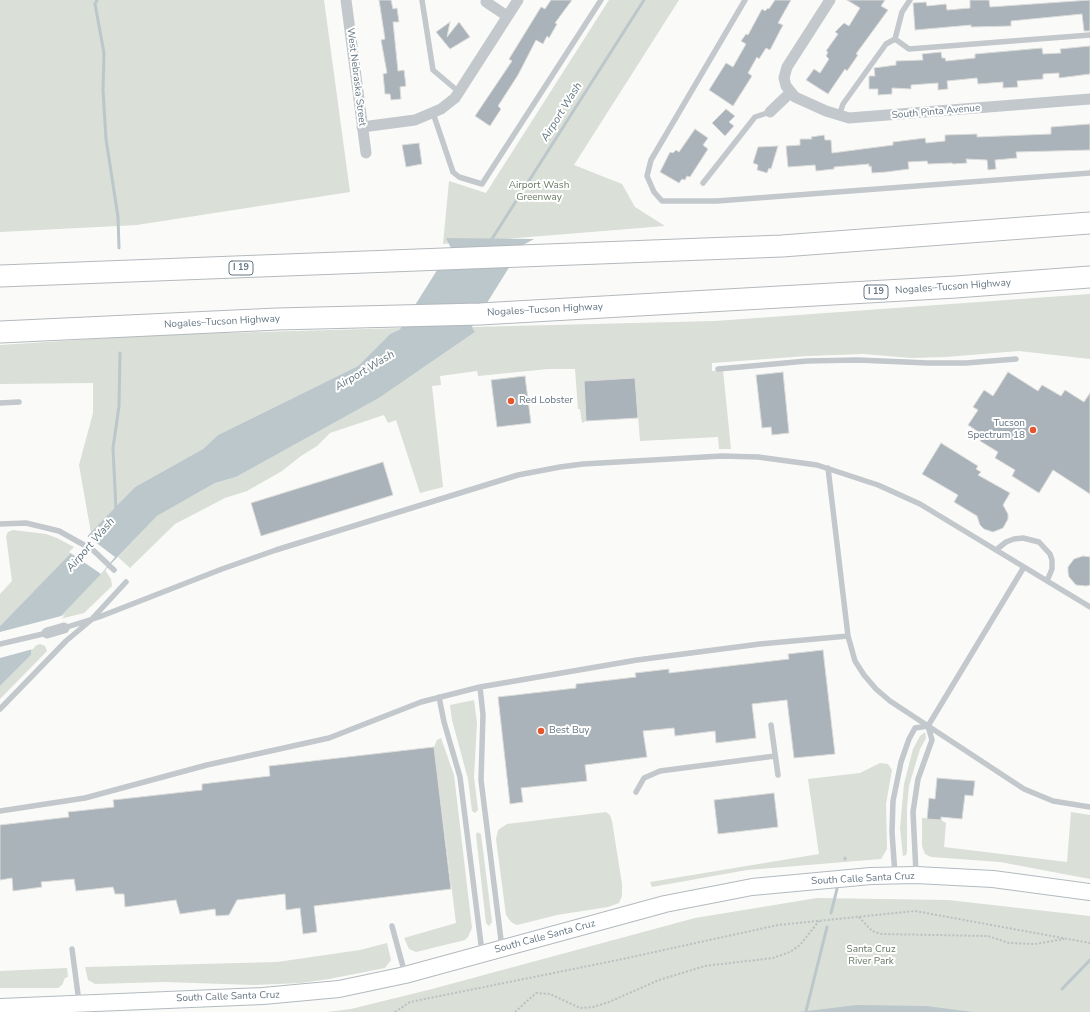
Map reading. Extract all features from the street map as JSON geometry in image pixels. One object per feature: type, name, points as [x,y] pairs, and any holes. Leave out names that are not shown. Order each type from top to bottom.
[{"type":"highway","name":"I 19","points":[[0,275],[38,275],[444,260],[782,246],[1090,222]]},
{"type":"highway","name":"Nogales–Tucson Highway","points":[[0,332],[277,319],[480,314],[948,288],[1090,277]]},
{"type":"highway","points":[[0,335],[92,328]]},
{"type":"street","name":"West Nebraska Street","points":[[346,0],[366,153]]},
{"type":"street","points":[[362,127],[415,120],[441,109],[460,92],[518,0]]},
{"type":"street","points":[[770,112],[790,92],[784,78],[787,67],[830,0]]},
{"type":"street","points":[[486,2],[507,16]]},
{"type":"street","name":"South Pinta Avenue","points":[[790,92],[808,104],[839,116],[849,118],[1090,100]]},
{"type":"street","points":[[47,633],[64,628]]},
{"type":"street","name":"South Calle Santa Cruz","points":[[0,1007],[79,1002],[306,994],[354,987],[405,975],[658,906],[752,887],[916,875],[977,878],[1090,892]]},
{"type":"lane","points":[[422,0],[433,70],[460,92]]},
{"type":"lane","points":[[433,112],[453,172],[459,177],[482,184],[601,0]]},
{"type":"lane","points":[[745,0],[651,160],[648,176],[654,192],[662,200],[716,201],[1090,173]]},
{"type":"lane","points":[[839,116],[843,104],[886,44],[895,39],[902,12],[910,0]]},
{"type":"lane","points":[[895,39],[909,48],[1090,35]]},
{"type":"lane","points":[[703,183],[755,117],[770,112]]},
{"type":"lane","points":[[718,369],[807,361],[858,360],[918,364],[966,363],[1016,359]]},
{"type":"lane","points":[[0,403],[19,402]]},
{"type":"lane","points":[[64,628],[90,620],[266,553],[446,496],[532,472],[583,464],[722,456],[768,458],[828,468],[864,479],[906,497],[1090,607]]},
{"type":"lane","points":[[828,468],[848,636],[856,661],[869,682],[883,695],[1024,789],[1053,801],[1090,807]]},
{"type":"lane","points":[[0,524],[32,524],[68,535],[93,550],[114,570]]},
{"type":"lane","points":[[996,550],[1006,542],[1014,539],[1027,538],[1039,542],[1050,554],[1052,560],[1052,569],[1047,581]]},
{"type":"lane","points":[[916,875],[913,812],[918,779],[932,740],[928,726],[1024,567]]},
{"type":"lane","points":[[0,709],[66,642],[90,620],[126,582]]},
{"type":"lane","points":[[0,644],[47,633]]},
{"type":"lane","points":[[0,811],[78,799],[207,765],[329,738],[439,697],[480,687],[637,660],[753,645],[848,636]]},
{"type":"lane","points":[[480,687],[483,715],[481,780],[502,948]]},
{"type":"lane","points":[[439,697],[444,722],[460,777],[482,954]]},
{"type":"lane","points":[[771,725],[778,775]]},
{"type":"lane","points":[[895,876],[892,815],[898,774],[905,750],[915,728],[928,726]]},
{"type":"lane","points":[[636,792],[644,778],[660,771],[775,756]]},
{"type":"lane","points":[[392,926],[405,975]]},
{"type":"lane","points":[[72,949],[79,1002]]},
{"type":"path","points":[[395,1012],[410,1002],[618,960],[778,925],[915,911],[1090,943]]},
{"type":"path","points":[[859,917],[872,931],[881,934],[988,936],[1016,944],[1036,944],[1065,939]]},
{"type":"path","points":[[515,1012],[536,993],[550,994],[580,1008],[593,1007],[609,1002],[659,980],[705,966],[772,958],[790,952],[800,945],[819,921]]},
{"type":"green space","points":[[0,0],[324,0],[350,192],[137,225],[0,232]]},
{"type":"green space","name":"Airport Wash Greenway","points":[[609,0],[679,0],[574,165],[622,184],[635,207],[665,226],[443,244],[449,181],[486,193]]},
{"type":"green space","points":[[1090,294],[1090,359],[1019,351],[946,357],[911,358],[864,354],[807,356],[712,363],[712,371],[723,370],[731,449],[719,449],[718,437],[640,441],[635,378],[584,381],[586,421],[582,423],[580,409],[578,409],[575,369],[548,369],[478,376],[477,371],[440,376],[441,385],[432,386],[443,487],[420,493],[396,420],[388,423],[384,415],[330,433],[317,446],[282,471],[247,491],[225,498],[175,524],[130,568],[118,557],[157,516],[215,483],[236,477],[379,398],[475,332],[472,327],[715,321]]},
{"type":"green space","points":[[401,328],[390,334],[358,366],[218,435],[203,449],[135,487],[91,533],[79,465],[93,413],[93,383],[0,384],[0,345],[154,335]]},
{"type":"green space","points":[[13,530],[46,534],[76,548],[0,626],[0,594],[12,581],[6,536],[8,532]]},
{"type":"green space","points":[[105,570],[111,579],[112,586],[84,613],[56,620]]},
{"type":"green space","points":[[40,644],[45,646],[47,651],[0,699],[0,686],[31,655],[31,647]]},
{"type":"green space","points":[[474,700],[477,723],[474,777],[478,810],[475,813],[472,811],[468,779],[452,720],[450,705]]},
{"type":"green space","points":[[925,732],[926,738],[920,749],[909,786],[907,807],[907,852],[906,855],[903,856],[900,828],[904,784],[913,749],[920,736]]},
{"type":"green space","points":[[441,738],[454,775],[472,928],[465,940],[416,952],[409,949],[404,938],[456,923],[434,747],[437,740]]},
{"type":"green space","points":[[880,763],[888,764],[892,770],[886,804],[887,849],[881,859],[747,870],[652,887],[650,882],[819,854],[808,779],[860,773]]},
{"type":"green space","points":[[606,812],[610,815],[612,821],[622,884],[622,896],[619,903],[608,907],[557,915],[517,925],[511,922],[506,915],[496,839],[498,830],[507,824]]},
{"type":"green space","points":[[1071,812],[1090,815],[1090,879],[1000,862],[931,857],[925,854],[922,846],[922,818],[941,820],[946,823],[944,847],[1067,862]]},
{"type":"green space","points":[[477,832],[481,834],[492,922],[489,926],[486,923],[476,835]]},
{"type":"green space","name":"Santa Cruz River Park","points":[[817,898],[948,900],[1090,916],[1090,1012],[327,1012],[351,1009],[432,989],[695,918]]},
{"type":"green space","points":[[387,943],[391,960],[385,968],[301,983],[254,985],[164,982],[95,984],[88,980],[85,967],[277,962],[360,950]]},
{"type":"green space","points":[[67,968],[68,977],[65,978],[62,985],[58,988],[0,988],[0,971]]},
{"type":"water","points":[[446,238],[534,239],[523,245],[472,327],[475,332],[379,398],[236,477],[215,483],[157,516],[31,647],[31,655],[0,686],[0,626],[135,487],[203,449],[218,435],[358,366],[390,334],[400,329],[451,248]]},
{"type":"water","points":[[857,1005],[926,1006],[973,1012],[799,1012]]},
{"type":"pier","points":[[86,535],[115,557],[101,574],[69,552]]},
{"type":"pier","points":[[65,615],[33,649],[0,658],[0,632]]},
{"type":"building","points":[[379,0],[391,0],[393,9],[397,8],[399,22],[393,22],[398,71],[404,70],[406,86],[400,87],[401,99],[391,100],[390,94],[385,94],[383,74],[387,73],[381,40],[385,39]]},
{"type":"building","points":[[551,0],[572,0],[555,23],[557,24],[549,38],[547,36],[543,44],[536,40],[518,75],[498,106],[501,109],[490,126],[475,116],[512,61],[509,59],[541,7],[545,9]]},
{"type":"building","points":[[775,0],[791,0],[778,23],[783,25],[770,50],[766,48],[759,59],[757,57],[748,73],[752,76],[733,106],[709,90],[726,63],[733,67],[746,44],[741,41],[746,34],[748,35],[762,9],[765,11],[768,8],[769,9]]},
{"type":"building","points":[[847,0],[885,0],[881,6],[888,10],[856,54],[858,55],[847,71],[845,69],[828,94],[806,80],[814,69],[820,73],[829,59],[826,56],[828,52],[826,51],[838,34],[835,32],[844,23],[849,26],[860,8]]},
{"type":"building","points":[[970,0],[989,0],[990,7],[1090,0],[1090,31],[1084,31],[1082,14],[1011,21],[1011,26],[971,27],[971,25],[915,30],[913,3],[926,2],[927,6],[946,4],[947,10],[970,8]]},
{"type":"building","points":[[450,22],[447,37],[459,22],[470,37],[450,49],[436,32]]},
{"type":"building","points":[[1090,46],[1090,74],[1059,78],[1059,73],[1043,74],[1043,79],[1017,81],[1018,87],[1003,88],[1003,82],[978,84],[977,78],[947,81],[948,89],[938,90],[938,83],[911,85],[911,89],[892,88],[892,94],[878,95],[878,89],[869,89],[869,76],[875,76],[874,68],[896,65],[896,61],[923,60],[922,54],[941,52],[942,58],[945,58],[946,61],[975,58],[975,54],[1042,48],[1043,54],[1061,53],[1060,49]]},
{"type":"building","points":[[726,109],[735,116],[729,122],[734,126],[725,136],[712,123]]},
{"type":"building","points":[[1090,124],[1090,150],[1016,152],[1017,158],[995,160],[996,169],[988,170],[987,160],[966,159],[967,163],[953,164],[928,164],[927,161],[908,162],[909,169],[872,173],[871,166],[869,167],[869,164],[834,167],[834,169],[816,171],[815,165],[788,167],[786,146],[800,145],[800,139],[812,139],[811,137],[824,135],[825,140],[831,140],[832,153],[893,145],[893,142],[925,138],[926,143],[945,141],[945,135],[977,134],[977,137],[1051,134],[1051,127]]},
{"type":"building","points":[[695,129],[708,138],[703,145],[708,149],[690,177],[687,176],[685,180],[682,179],[679,183],[660,172],[670,152],[673,153],[676,150],[679,152]]},
{"type":"building","points":[[419,143],[422,164],[406,167],[402,145]]},
{"type":"building","points":[[778,146],[771,169],[769,168],[767,173],[757,170],[758,165],[753,163],[758,147]]},
{"type":"building","points":[[783,372],[789,433],[772,435],[771,427],[762,428],[756,375]]},
{"type":"building","name":"Tucson Spectrum 18","points":[[1008,372],[1038,391],[1042,385],[1061,396],[1065,390],[1084,402],[1090,393],[1090,494],[1053,470],[1039,493],[1012,476],[1015,470],[995,458],[998,452],[980,441],[983,435],[968,425],[978,410],[973,407],[984,390],[993,396]]},
{"type":"building","name":"Red Lobster","points":[[525,376],[531,423],[497,427],[491,380]]},
{"type":"building","points":[[635,378],[638,418],[586,421],[584,381]]},
{"type":"building","points":[[941,443],[978,466],[976,469],[981,472],[978,475],[1010,493],[1003,505],[1008,514],[1008,519],[1003,528],[993,532],[984,529],[980,525],[977,516],[954,502],[958,495],[922,474]]},
{"type":"building","points":[[383,462],[393,495],[261,536],[251,503]]},
{"type":"building","points":[[1083,556],[1090,557],[1090,585],[1086,586],[1076,585],[1069,577],[1068,572],[1068,567],[1074,559]]},
{"type":"building","points":[[823,650],[835,754],[794,758],[787,700],[752,704],[756,738],[716,743],[715,731],[675,736],[674,728],[643,731],[647,757],[585,765],[587,781],[521,788],[523,802],[510,804],[498,697],[576,688],[576,684],[636,677],[635,673],[669,669],[669,673],[789,659],[788,654]]},
{"type":"building","points":[[434,747],[451,889],[314,906],[317,932],[303,934],[300,908],[286,910],[285,894],[237,900],[229,915],[216,916],[215,909],[180,914],[176,900],[125,907],[124,894],[115,894],[113,887],[76,891],[74,879],[41,882],[42,887],[13,891],[12,878],[0,880],[0,825],[69,817],[68,812],[114,807],[113,800],[202,790],[202,784],[270,776],[269,766]]},
{"type":"building","points":[[937,778],[975,781],[973,796],[965,795],[962,819],[941,817],[941,820],[927,819],[929,798],[935,799]]},
{"type":"building","points":[[774,793],[778,827],[718,834],[714,800]]},
{"type":"waterway","points":[[97,0],[95,4],[104,53],[103,90],[106,139],[118,217],[119,248]]},
{"type":"waterway","name":"Airport Wash","points":[[490,242],[644,0]]},
{"type":"waterway","points":[[116,510],[113,448],[119,406],[120,353]]},
{"type":"waterway","points":[[831,913],[837,889]]},
{"type":"waterway","points":[[806,1011],[827,927]]},
{"type":"waterway","points":[[1062,989],[1090,960]]},
{"type":"place","name":"Red Lobster","points":[[511,401]]},
{"type":"place","name":"Tucson Spectrum 18","points":[[1033,430]]},
{"type":"place","name":"Best Buy","points":[[541,731]]}]
